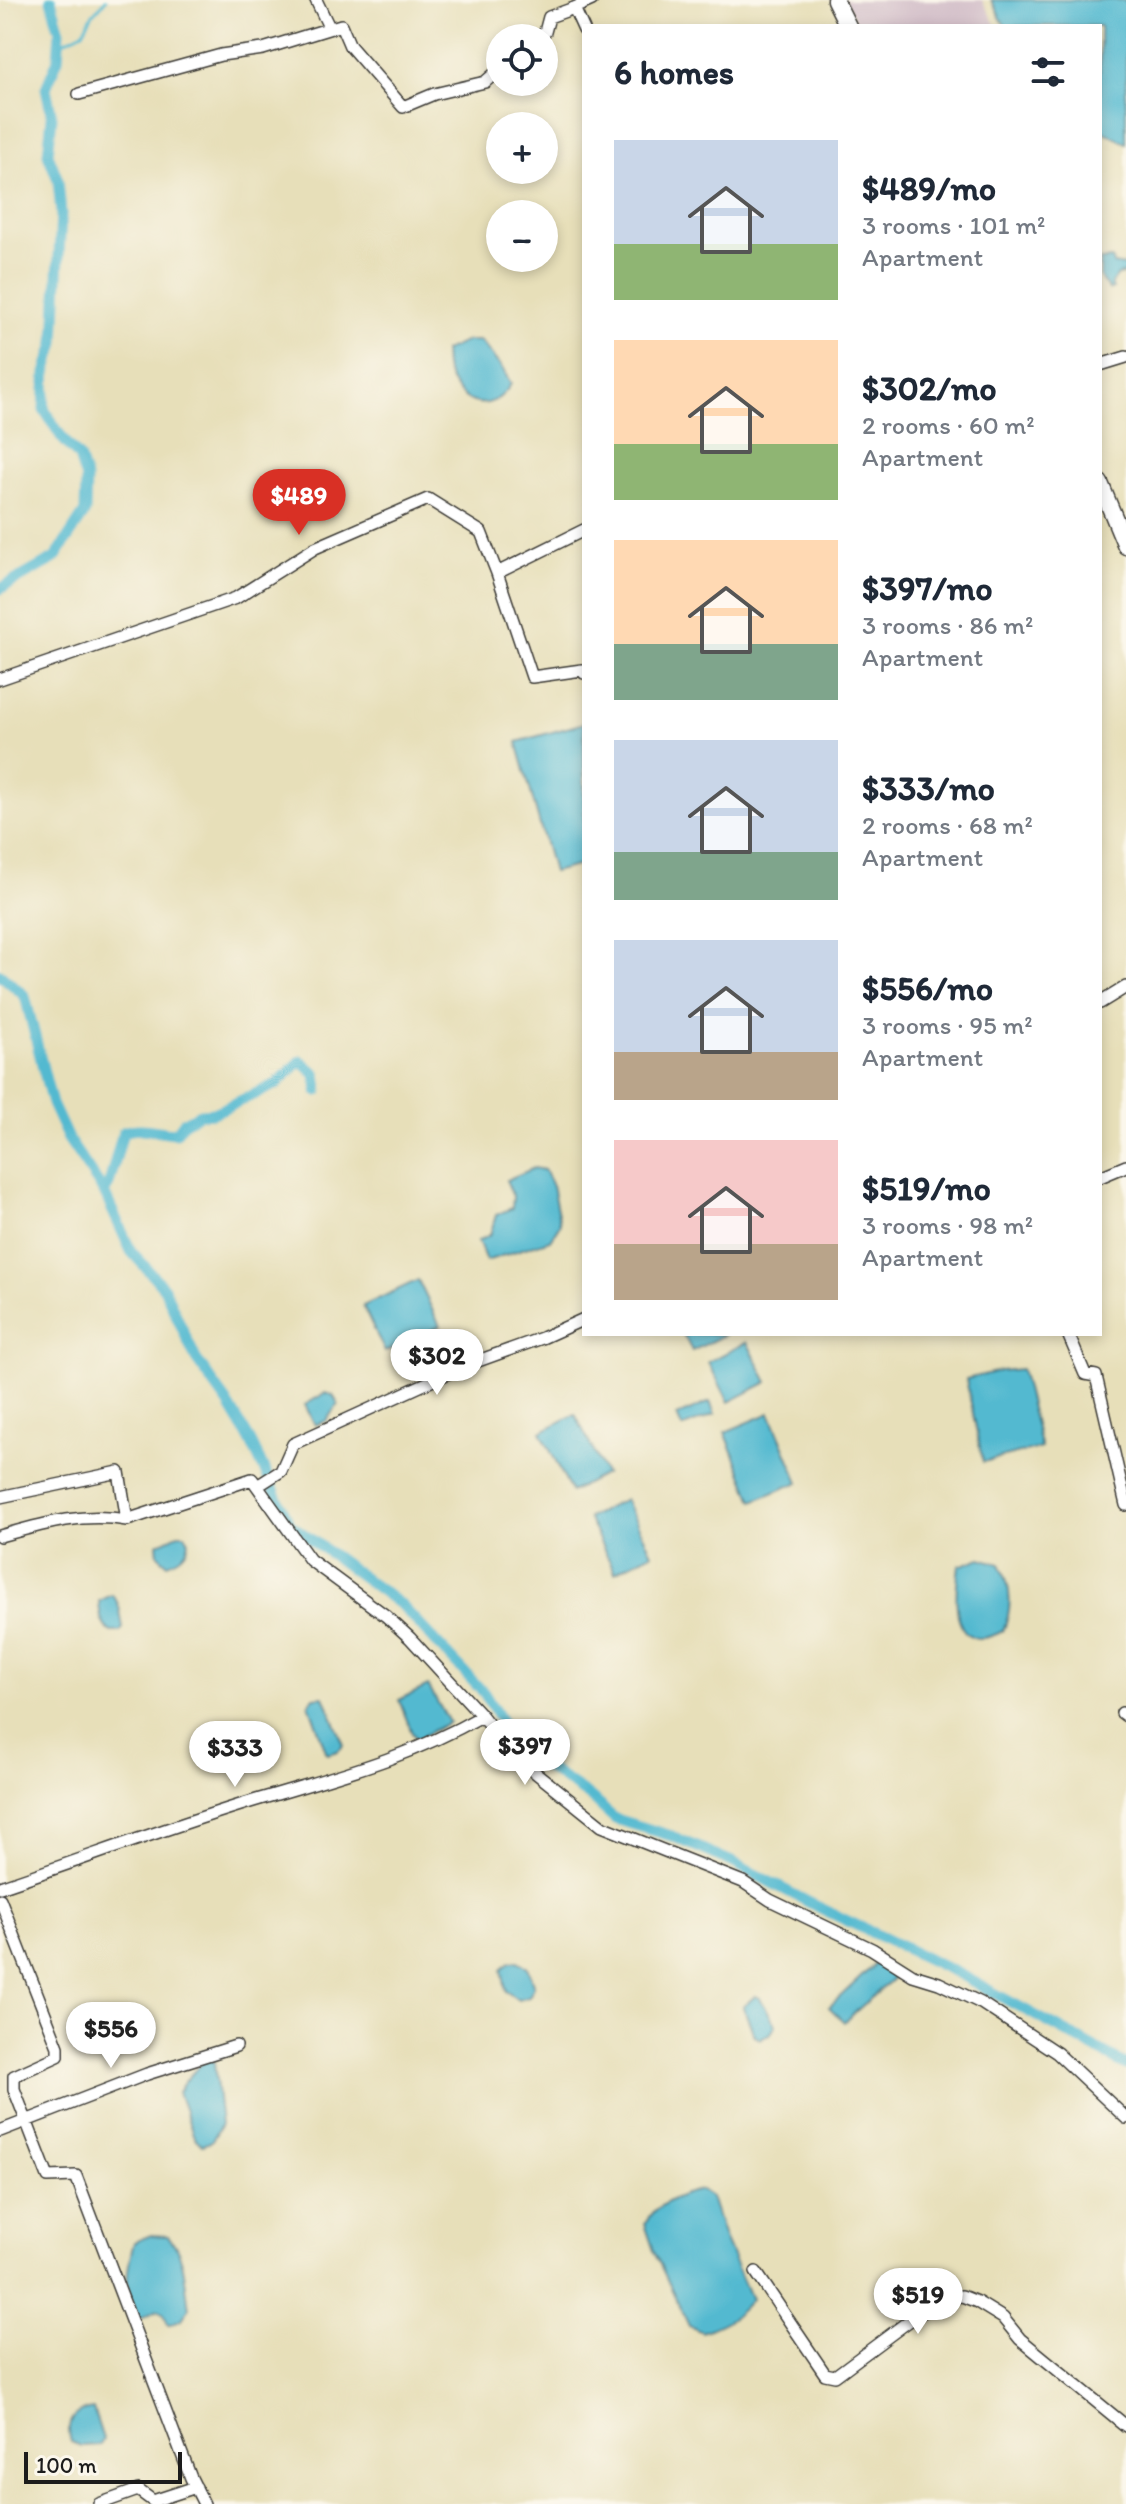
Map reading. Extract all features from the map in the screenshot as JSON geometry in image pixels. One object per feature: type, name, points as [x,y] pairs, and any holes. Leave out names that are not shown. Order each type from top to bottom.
[{"type":"street","points":[[316,0],[329,27]]},
{"type":"street","points":[[547,24],[549,17],[592,0]]},
{"type":"street","points":[[835,0],[847,24]]},
{"type":"street","points":[[574,8],[582,26]]},
{"type":"street","points":[[79,94],[221,55],[263,49],[341,25],[350,46],[403,107],[434,94],[486,81]]},
{"type":"street","points":[[1102,364],[1126,357]]},
{"type":"street","points":[[1102,488],[1126,546]]},
{"type":"street","points":[[0,679],[236,598],[315,548],[428,499],[481,532],[532,677],[582,670]]},
{"type":"street","points":[[497,573],[582,531]]},
{"type":"street","points":[[1102,1002],[1126,987]]},
{"type":"street","points":[[1102,1176],[1126,1166]]},
{"type":"street","points":[[259,1485],[281,1471],[293,1444],[464,1366],[582,1320]]},
{"type":"street","points":[[1069,1336],[1085,1374],[1096,1376],[1126,1505]]},
{"type":"street","points":[[0,1497],[119,1472],[127,1520]]},
{"type":"street","points":[[0,1536],[101,1515],[127,1520],[252,1479],[310,1560],[386,1616],[482,1716],[511,1753],[602,1826],[743,1882],[770,1900],[872,1949],[913,1975],[939,1983],[981,2003],[1057,2053],[1126,2118]]},
{"type":"street","points":[[0,1887],[257,1800],[367,1768],[410,1752],[482,1716]]},
{"type":"street","points":[[0,1899],[58,2047],[58,2056],[14,2076],[14,2089],[48,2177],[76,2176],[99,2242],[204,2504]]},
{"type":"street","points":[[0,2131],[147,2074],[236,2046]]},
{"type":"street","points":[[756,2272],[825,2374],[835,2376],[917,2315],[950,2297],[962,2296],[1003,2318],[1020,2339],[1126,2426]]},
{"type":"street","points":[[99,2504],[138,2490],[153,2501],[196,2487]]},
{"type":"shaded area","points":[[845,0],[982,0],[995,24],[857,24]]},
{"type":"water","points":[[991,0],[1126,0],[1126,143],[1102,131],[1102,24],[1004,24]]},
{"type":"water","points":[[1112,259],[1113,264],[1126,266],[1126,273],[1118,275],[1111,284],[1113,289],[1109,290],[1102,281],[1102,260]]},
{"type":"water","points":[[467,341],[480,341],[511,384],[494,401],[475,402],[466,398],[451,382],[444,351]]},
{"type":"water","points":[[582,724],[582,865],[553,872],[517,742]]},
{"type":"water","points":[[534,1168],[544,1170],[552,1186],[560,1224],[550,1240],[486,1261],[478,1241],[490,1235],[496,1215],[512,1208],[513,1196],[506,1180]]},
{"type":"water","points":[[418,1280],[440,1326],[385,1352],[363,1306]]},
{"type":"water","points":[[684,1336],[722,1336],[692,1351]]},
{"type":"water","points":[[747,1342],[768,1382],[729,1402],[708,1362]]},
{"type":"water","points":[[1021,1369],[1041,1448],[983,1462],[966,1379]]},
{"type":"water","points":[[325,1393],[333,1395],[338,1404],[326,1421],[315,1425],[305,1405]]},
{"type":"water","points":[[710,1402],[715,1414],[682,1428],[677,1416]]},
{"type":"water","points":[[770,1413],[799,1482],[753,1501],[725,1432]]},
{"type":"water","points":[[575,1414],[605,1474],[571,1492],[541,1432]]},
{"type":"water","points":[[625,1499],[652,1553],[615,1572],[588,1518]]},
{"type":"water","points":[[185,1534],[188,1546],[182,1555],[167,1563],[158,1555],[157,1544]]},
{"type":"water","points":[[981,1558],[1000,1564],[1007,1580],[1008,1614],[1003,1631],[986,1637],[973,1637],[965,1632],[960,1622],[956,1595],[959,1566]]},
{"type":"water","points":[[112,1595],[121,1615],[123,1628],[120,1632],[107,1629],[100,1614],[99,1601]]},
{"type":"water","points":[[428,1686],[449,1722],[417,1739],[399,1700]]},
{"type":"water","points":[[324,1696],[344,1745],[338,1751],[327,1754],[309,1704],[314,1697]]},
{"type":"water","points":[[518,1961],[527,1967],[534,1987],[529,1997],[518,2000],[506,1991],[502,1969],[510,1962]]},
{"type":"water","points":[[877,1962],[897,1975],[844,2022],[829,2007]]},
{"type":"water","points":[[755,1996],[760,1998],[776,2025],[771,2033],[760,2039],[755,2036],[743,2007]]},
{"type":"water","points":[[209,2058],[214,2062],[221,2124],[212,2141],[202,2145],[194,2137],[178,2092]]},
{"type":"water","points":[[701,2190],[711,2197],[724,2238],[751,2299],[729,2319],[702,2332],[689,2326],[655,2254],[645,2224],[655,2211],[669,2201]]},
{"type":"water","points":[[151,2235],[168,2236],[184,2270],[189,2309],[182,2319],[168,2325],[164,2314],[158,2310],[139,2319],[128,2290],[134,2242]]},
{"type":"water","points":[[93,2409],[103,2439],[100,2445],[81,2446],[71,2442],[69,2429],[72,2419],[80,2412]]},
{"type":"waterway","points":[[0,589],[55,558],[85,512],[86,479],[79,457],[62,438],[44,409],[46,373],[55,343],[61,213],[58,180],[48,154],[52,117],[46,88],[58,59],[60,31],[51,0]]},
{"type":"waterway","points":[[59,44],[83,32],[106,0]]},
{"type":"waterway","points":[[0,974],[25,996],[52,1104],[68,1139],[104,1192],[131,1251],[164,1288],[196,1359],[251,1442],[290,1524],[402,1606],[484,1693],[501,1721],[540,1763],[589,1796],[615,1819],[672,1836],[732,1862],[965,1977],[1126,2065]]},
{"type":"waterway","points":[[104,1192],[123,1132],[143,1129],[176,1133],[184,1122],[200,1114],[213,1113],[275,1085],[301,1061],[316,1074],[318,1091]]}]
